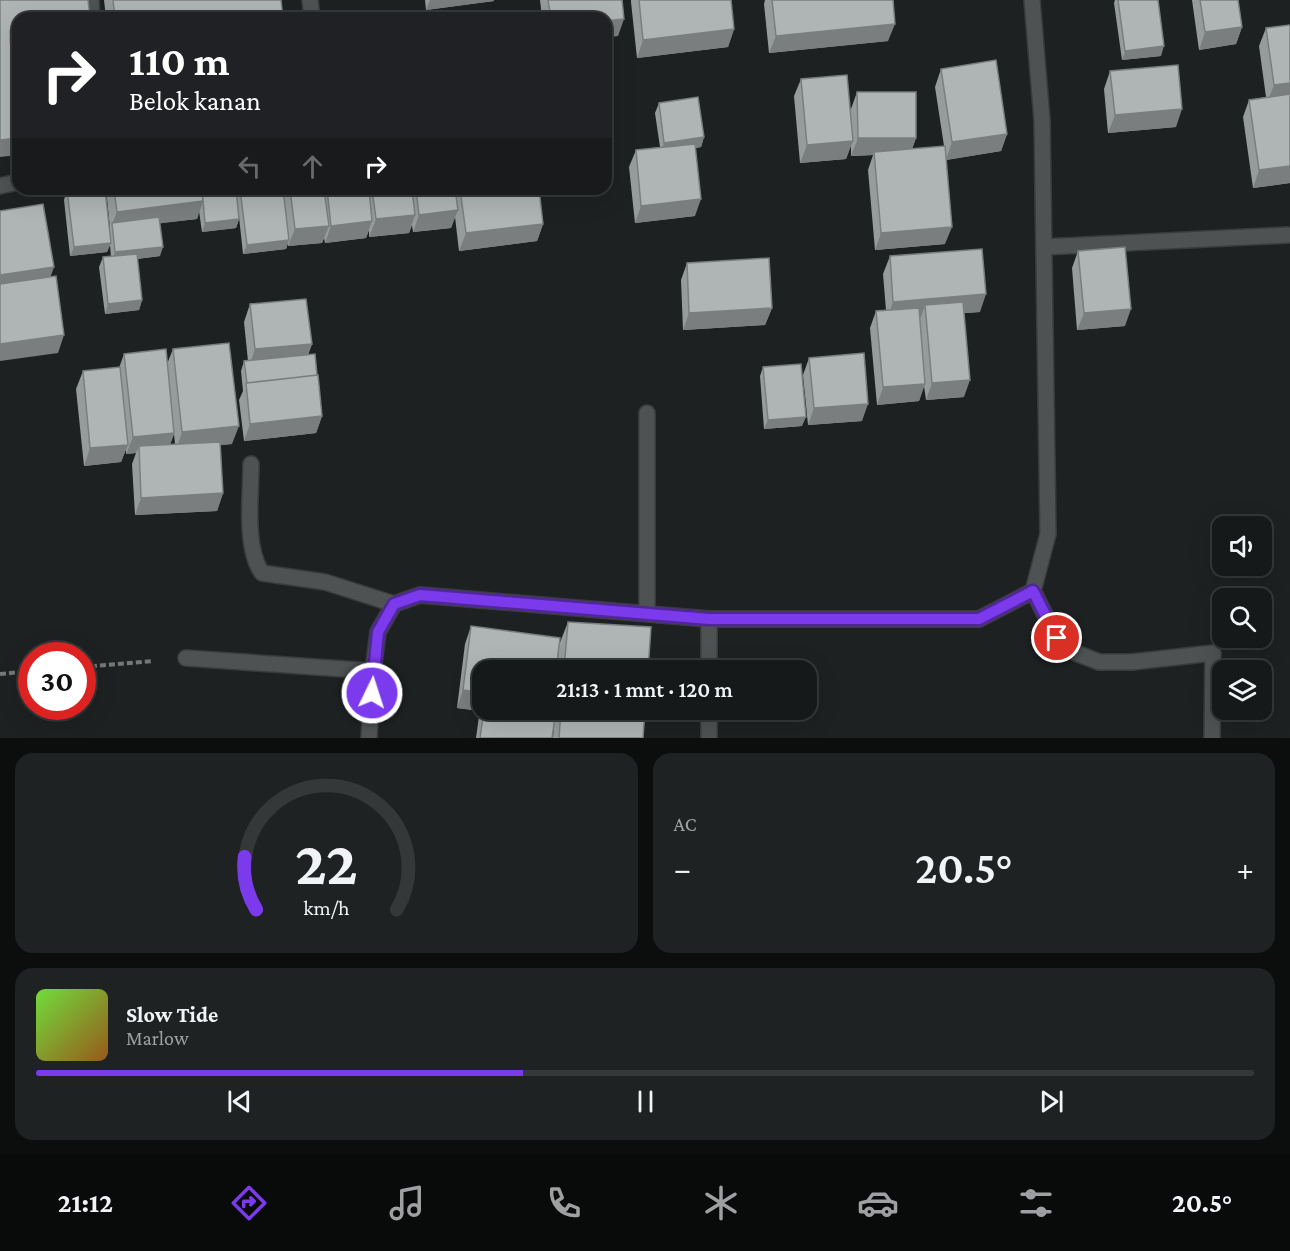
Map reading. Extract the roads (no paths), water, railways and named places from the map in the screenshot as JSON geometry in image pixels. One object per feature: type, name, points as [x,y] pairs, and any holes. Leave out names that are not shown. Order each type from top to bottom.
[{"type":"street","points":[[1032,0],[1041,120],[1048,534],[1033,591],[1057,638],[1076,653],[1099,662],[1132,662],[1213,653],[1212,738]]},
{"type":"street","points":[[1044,247],[1288,235]]},
{"type":"street","points":[[647,413],[647,614]]},
{"type":"street","points":[[251,464],[251,546],[255,563],[262,573],[325,582],[394,604],[420,595],[709,619],[979,619],[1033,591]]},
{"type":"street","points":[[369,738],[378,632],[394,604]]},
{"type":"street","points":[[709,619],[709,660]]},
{"type":"street","points":[[186,658],[373,671]]},
{"type":"street","points":[[709,720],[709,738]]}]
